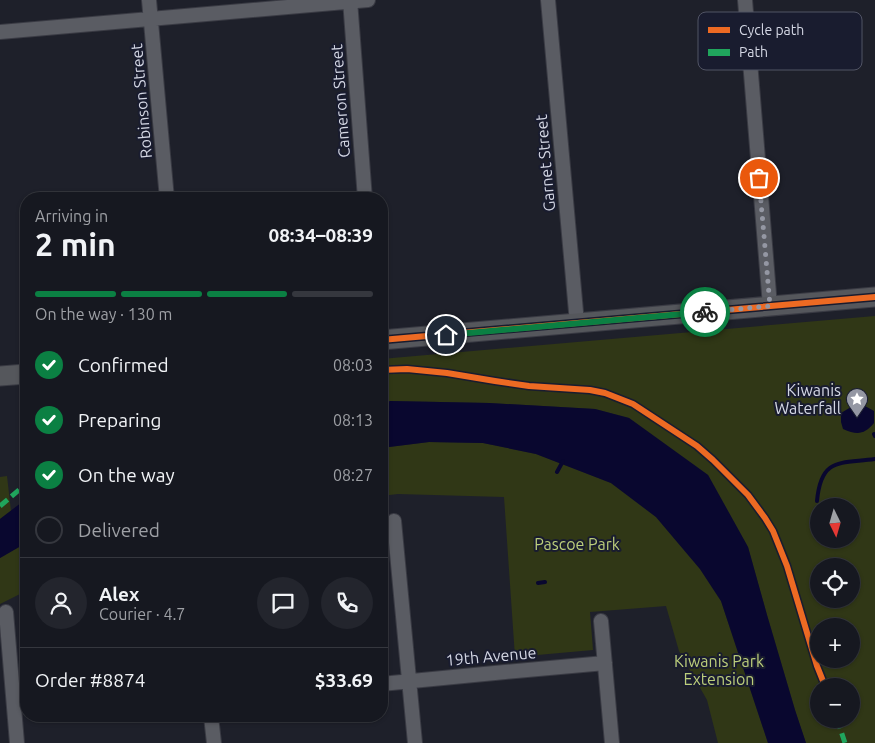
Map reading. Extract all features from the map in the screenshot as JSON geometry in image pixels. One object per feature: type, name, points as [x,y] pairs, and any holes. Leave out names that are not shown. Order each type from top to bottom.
[{"type":"street","name":"Robinson Street","points":[[150,0],[165,192]]},
{"type":"street","points":[[0,32],[368,0]]},
{"type":"street","name":"Garnet Street","points":[[548,0],[577,323]]},
{"type":"street","name":"Cameron Street","points":[[350,1],[364,192]]},
{"type":"street","points":[[751,70],[770,306]]},
{"type":"street","points":[[388,339],[875,297]]},
{"type":"street","points":[[0,376],[20,374]]},
{"type":"street","points":[[394,521],[415,743]]},
{"type":"street","points":[[6,612],[17,743]]},
{"type":"street","points":[[601,622],[612,743]]},
{"type":"street","name":"19th Avenue","points":[[388,683],[605,663]]},
{"type":"street","points":[[212,722],[214,743]]},
{"type":"green space","points":[[875,316],[875,743],[806,743],[748,547],[708,475],[629,418],[595,409],[489,403],[388,402],[388,358]]},
{"type":"green space","name":"Pascoe Park","points":[[429,442],[483,443],[536,454],[611,483],[656,517],[700,569],[721,601],[768,743],[718,743],[707,700],[679,651],[666,606],[590,612],[593,650],[515,657],[504,497],[388,495],[388,447]]},
{"type":"green space","points":[[7,476],[11,511],[0,519],[0,477]]},
{"type":"green space","points":[[20,546],[20,594],[0,604],[0,558]]},
{"type":"shaded area","points":[[388,402],[489,403],[595,409],[629,418],[708,475],[748,547],[806,743],[768,743],[721,601],[700,569],[656,517],[611,483],[536,454],[483,443],[429,442],[388,447]]},
{"type":"shaded area","name":"Kiwanis Waterfall","points":[[865,406],[874,411],[874,423],[867,430],[860,433],[843,429],[841,413],[851,407]]},
{"type":"shaded area","points":[[20,504],[20,546],[0,558],[0,519]]},
{"type":"waterway","points":[[817,498],[823,477],[834,465],[875,459]]},
{"type":"waterway","points":[[557,472],[563,461]]},
{"type":"waterway","points":[[538,583],[545,582]]},
{"type":"marked path","points":[[0,506],[20,489]]},
{"type":"marked path","points":[[840,728],[845,743]]},
{"type":"cycle path","points":[[388,339],[875,297]]},
{"type":"cycle path","points":[[388,370],[407,369],[447,373],[529,386],[590,390],[605,393],[633,404],[697,446],[748,495],[773,531],[787,566],[822,678]]},
{"type":"way so far","points":[[705,312],[770,306],[759,178]]},
{"type":"place","name":"Kiwanis Waterfall","points":[[857,418]]},
{"type":"route","points":[[446,335],[705,312]]},
{"type":"park label","name":"Kiwanis Park Extension","points":[[719,670]]}]
